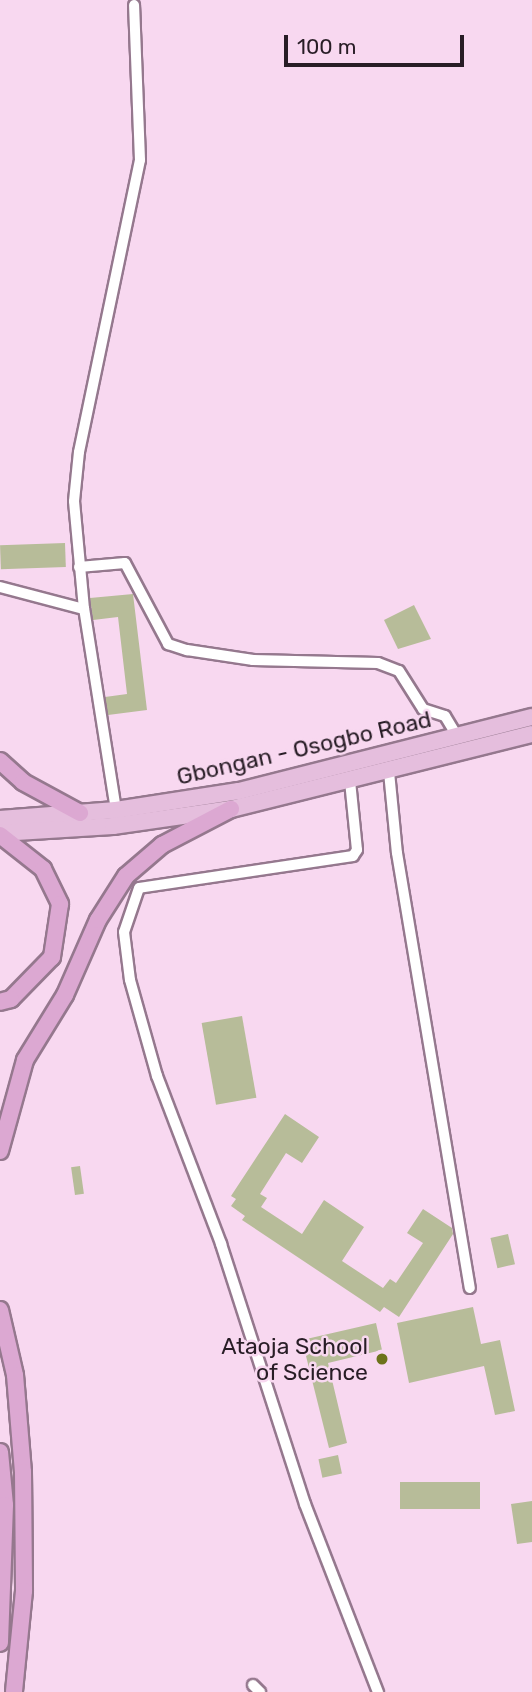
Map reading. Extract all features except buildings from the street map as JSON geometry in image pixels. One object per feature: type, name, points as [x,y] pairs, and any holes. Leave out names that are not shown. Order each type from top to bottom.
[{"type":"highway","points":[[0,761],[23,782],[80,813]]},
{"type":"highway","points":[[0,1152],[25,1059],[65,995],[98,920],[126,876],[162,845],[231,809]]},
{"type":"highway","points":[[0,834],[43,869],[60,904],[52,957],[11,999],[0,1003]]},
{"type":"highway","points":[[0,1310],[15,1375],[23,1472],[24,1591],[13,1692]]},
{"type":"highway","points":[[0,1451],[0,1643]]},
{"type":"main road","name":"Gbongan - Osogbo Road","points":[[0,819],[116,810],[239,790],[532,717]]},
{"type":"main road","name":"Gbongan - Osogbo Road","points":[[0,834],[113,826],[231,809],[390,772],[532,734]]},
{"type":"street","points":[[116,810],[84,609],[74,501],[79,453],[140,160],[134,5]]},
{"type":"street","points":[[79,567],[125,563],[168,644],[242,660],[378,663],[399,671],[423,709],[445,716],[457,736]]},
{"type":"street","points":[[0,587],[84,609]]},
{"type":"street","points":[[390,772],[397,853],[470,1288]]},
{"type":"street","points":[[350,781],[357,850],[353,856],[139,888],[124,932],[130,981],[157,1076],[220,1244],[305,1504],[378,1692]]},
{"type":"place","name":"Ataoja School of Science","points":[[382,1359]]}]
